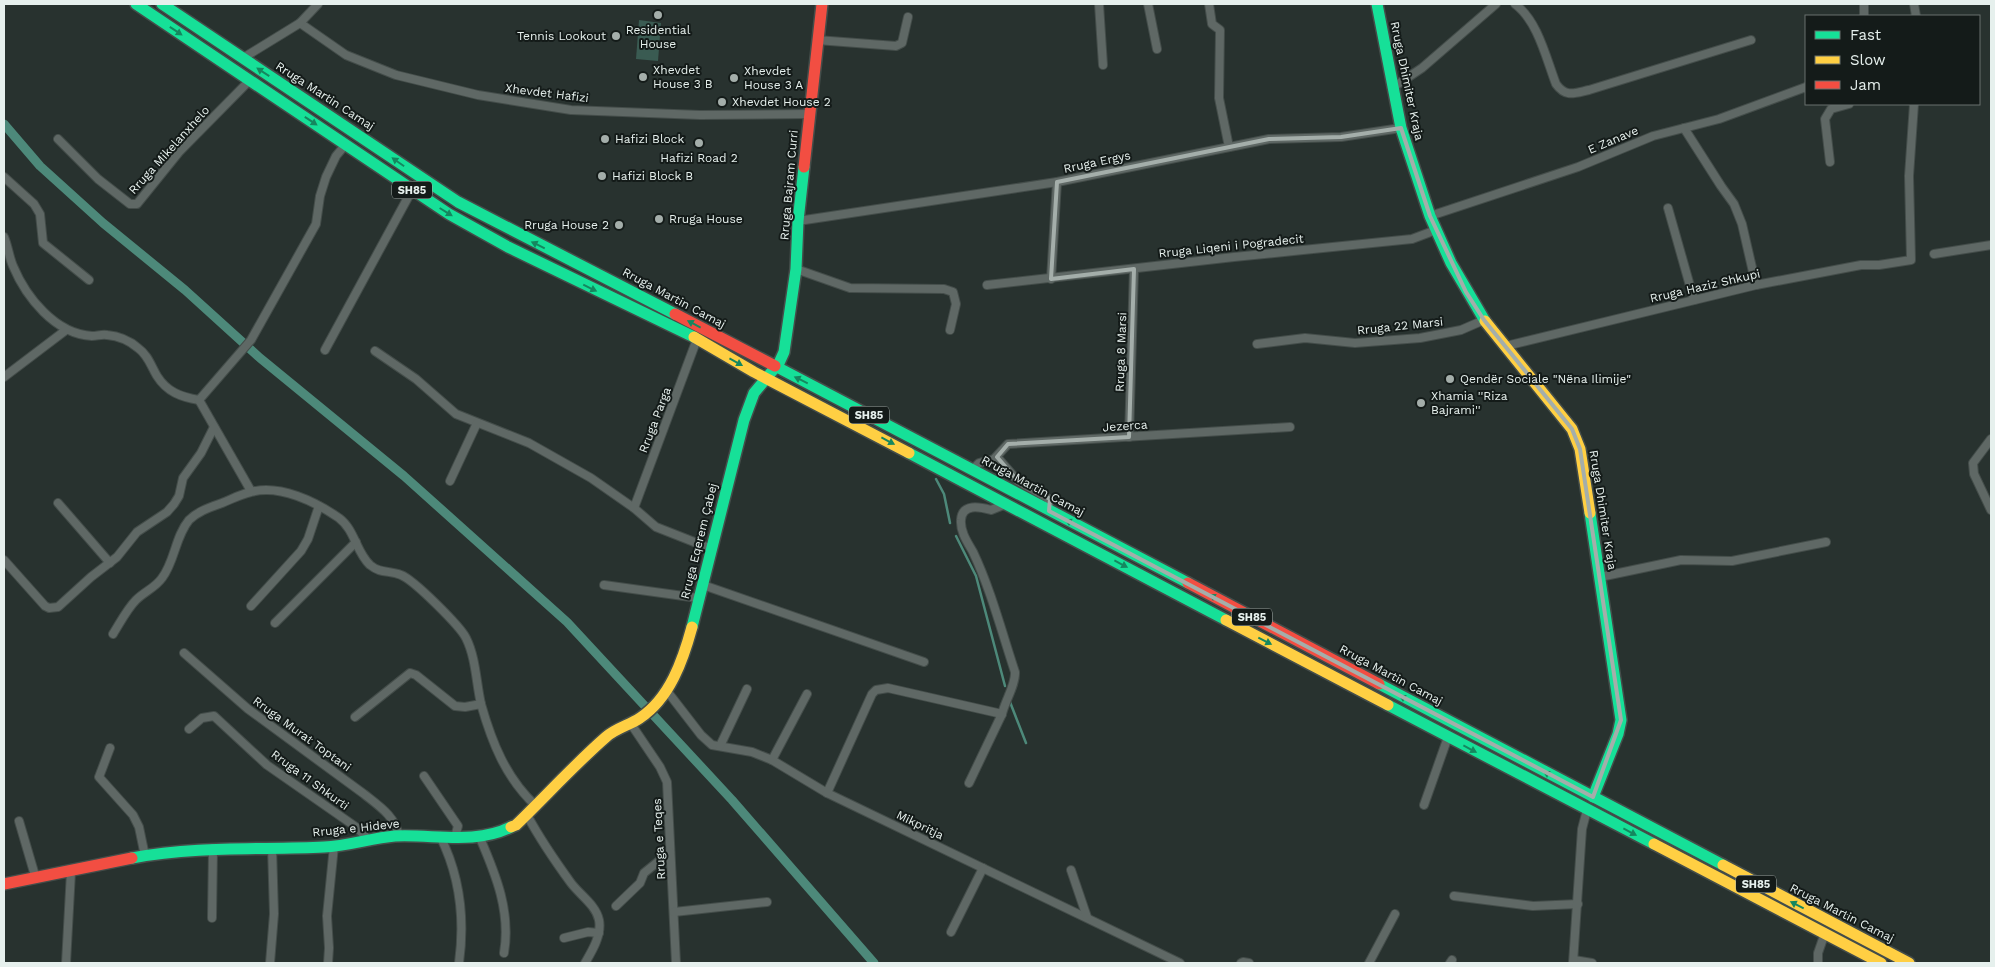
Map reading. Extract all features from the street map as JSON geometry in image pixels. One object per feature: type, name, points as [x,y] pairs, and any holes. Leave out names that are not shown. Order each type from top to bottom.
[{"type":"main road","name":"Rruga Martin Camaj","points":[[136,4],[412,190],[449,214],[508,247],[696,340],[765,378],[1881,963]]},
{"type":"main road","name":"Rruga Martin Camaj","points":[[162,4],[458,202],[516,234],[634,292],[1909,963]]},
{"type":"main road","name":"Rruga Bajram Curri","points":[[775,366],[781,360],[784,352],[796,269],[798,221],[822,4]]},
{"type":"main road","name":"Rruga Dhimiter Kraja","points":[[1376,4],[1401,128],[1430,216],[1451,263],[1484,320],[1572,429],[1580,449],[1621,720],[1593,797]]},
{"type":"main road","name":"Rruga Eqerem Çabej","points":[[641,718],[667,691],[685,654],[744,420],[754,393],[775,366]]},
{"type":"main road","name":"Rruga e Hideve","points":[[4,884],[145,856],[213,848],[334,846],[399,836],[480,838],[506,831],[527,815],[608,735],[641,718]]},
{"type":"street","points":[[243,58],[300,23],[318,4]]},
{"type":"street","points":[[1099,4],[1102,65]]},
{"type":"street","points":[[1148,4],[1157,49]]},
{"type":"street","points":[[1209,4],[1212,24],[1220,30],[1219,98],[1229,147]]},
{"type":"street","points":[[1392,88],[1422,68],[1496,4]]},
{"type":"street","points":[[1515,4],[1524,10],[1533,26],[1556,84],[1561,91],[1568,94],[1589,90],[1752,40]]},
{"type":"street","points":[[817,40],[896,46],[902,43],[908,18]]},
{"type":"street","name":"Xhevdet Hafizi","points":[[300,23],[346,55],[396,75],[478,95],[571,110],[700,115],[809,114]]},
{"type":"street","name":"Rruga Mikelanxhelo","points":[[58,139],[98,180],[130,204],[137,204],[179,152],[250,80]]},
{"type":"street","name":"E Zanave","points":[[1430,216],[1578,167],[1653,136],[1719,119],[1805,87]]},
{"type":"street","points":[[1830,162],[1825,119],[1831,109],[1845,105]]},
{"type":"street","name":"Rruga Haziz Shkupi","points":[[1506,346],[1756,285],[1861,266],[1912,260],[1909,176],[1914,105]]},
{"type":"street","name":"Rruga Ergys","points":[[798,221],[1057,182],[1269,139],[1341,137],[1401,128]]},
{"type":"street","points":[[1684,128],[1720,186],[1734,204],[1742,224],[1756,285]]},
{"type":"street","points":[[199,400],[251,340],[316,224],[320,196],[326,177],[336,156],[346,144]]},
{"type":"street","points":[[4,177],[34,204],[40,214],[43,243],[89,280]]},
{"type":"street","points":[[1051,279],[1057,182]]},
{"type":"street","points":[[325,350],[412,190]]},
{"type":"street","points":[[1668,208],[1694,300]]},
{"type":"street","name":"Rruga Liqeni i Pogradecit","points":[[987,285],[1412,239],[1436,230]]},
{"type":"street","points":[[4,237],[16,271],[34,302],[66,330],[92,336],[106,334],[128,341],[139,348],[147,357],[158,377],[171,392],[183,397],[199,400]]},
{"type":"street","points":[[1934,254],[1991,245]]},
{"type":"street","points":[[796,269],[850,288],[944,289],[953,292],[956,304],[950,330]]},
{"type":"street","name":"Rruga 8 Marsi","points":[[1130,437],[1134,269]]},
{"type":"street","name":"Rruga 22 Marsi","points":[[1257,344],[1304,338],[1355,343],[1420,338],[1461,330],[1484,320]]},
{"type":"street","points":[[4,377],[66,330]]},
{"type":"street","name":"Rruga Parga","points":[[634,508],[696,340]]},
{"type":"street","points":[[375,351],[416,379],[456,414],[529,443],[591,478],[634,508],[656,527],[712,549]]},
{"type":"street","points":[[199,400],[252,492]]},
{"type":"street","points":[[450,481],[477,423]]},
{"type":"street","points":[[4,560],[45,606],[54,609],[110,563],[137,532],[167,512],[178,496],[183,478],[201,453],[214,427]]},
{"type":"street","name":"Jezerca","points":[[972,470],[979,463],[991,461],[1008,444],[1290,427]]},
{"type":"street","points":[[1991,439],[1973,463],[1974,474],[1991,510]]},
{"type":"street","points":[[996,457],[1018,481],[1049,499],[1049,511]]},
{"type":"street","points":[[113,634],[135,601],[162,580],[181,532],[190,520],[203,510],[252,492],[276,491],[299,497],[319,506],[341,520],[350,528],[366,561],[377,571],[401,574],[416,584],[465,635],[471,649],[482,704],[508,772],[524,794],[536,806]]},
{"type":"street","points":[[58,503],[110,563]]},
{"type":"street","points":[[969,783],[1002,714],[1004,702],[1016,678],[979,566],[960,522],[963,514],[971,507],[977,506],[991,510],[1006,504]]},
{"type":"street","points":[[251,606],[301,551],[308,539],[319,506]]},
{"type":"street","points":[[275,623],[356,542]]},
{"type":"street","points":[[1600,577],[1681,560],[1732,561],[1826,542]]},
{"type":"street","points":[[604,585],[698,598]]},
{"type":"street","points":[[703,585],[924,662]]},
{"type":"street","name":"Rruga Murat Toptani","points":[[184,653],[248,709],[383,809],[397,825],[399,836]]},
{"type":"street","points":[[355,717],[410,673],[416,675],[455,706],[465,707],[482,704]]},
{"type":"street","points":[[827,793],[872,694],[876,690],[888,688],[1002,714]]},
{"type":"street","points":[[720,746],[747,689]]},
{"type":"street","name":"Mikpritja","points":[[667,691],[706,741],[720,746],[752,752],[772,760],[827,793],[1180,963]]},
{"type":"street","points":[[772,760],[807,694]]},
{"type":"street","name":"Rruga 11 Shkurti","points":[[189,729],[202,718],[214,716],[267,764],[356,827],[370,840]]},
{"type":"street","name":"Rruga e Teqes","points":[[631,724],[667,782],[676,963]]},
{"type":"street","points":[[1424,805],[1448,737]]},
{"type":"street","points":[[110,748],[99,777],[133,814],[139,827],[145,856]]},
{"type":"street","points":[[424,776],[458,826],[455,837]]},
{"type":"street","points":[[1587,810],[1582,829],[1573,961],[1592,963]]},
{"type":"street","points":[[527,815],[538,835],[572,885],[594,909],[599,920],[599,933],[585,963]]},
{"type":"street","points":[[19,821],[36,879]]},
{"type":"street","points":[[440,836],[449,854],[461,900],[459,963]]},
{"type":"street","points":[[480,838],[494,872],[504,905],[506,916],[504,953]]},
{"type":"street","points":[[270,963],[274,914],[272,846]]},
{"type":"street","points":[[328,963],[327,916],[334,846]]},
{"type":"street","points":[[212,918],[213,848]]},
{"type":"street","points":[[616,906],[640,883],[644,873],[670,852]]},
{"type":"street","points":[[951,932],[983,868]]},
{"type":"street","points":[[1071,870],[1087,917]]},
{"type":"street","points":[[66,963],[71,872]]},
{"type":"street","points":[[1454,896],[1533,906],[1578,904]]},
{"type":"street","points":[[674,912],[767,902]]},
{"type":"street","points":[[1369,963],[1395,914]]},
{"type":"street","points":[[564,938],[588,932],[599,933]]},
{"type":"street","points":[[1818,963],[1818,953],[1825,933]]},
{"type":"street","points":[[1241,963],[1250,963]]},
{"type":"highlighted area","points":[[1401,128],[1430,216],[1466,292],[1484,320],[1572,429],[1580,449],[1621,720],[1593,797],[1049,511],[1050,499],[1018,481],[997,457],[1008,444],[1129,437],[1134,269],[1051,279],[1057,182],[1269,139],[1341,137]]},
{"type":"green space","points":[[639,20],[661,23],[658,61],[636,59]]},
{"type":"waterway","points":[[4,124],[40,166],[103,223],[185,290],[260,358],[404,476],[567,622],[732,800],[874,963]]},
{"type":"waterway","points":[[936,479],[944,494],[950,523]]},
{"type":"waterway","points":[[956,536],[976,576],[1005,686]]},
{"type":"waterway","points":[[1010,702],[1026,743]]},
{"type":"traffic: fast","points":[[136,4],[449,214],[508,247],[694,337]]},
{"type":"traffic: fast","points":[[162,4],[458,202],[675,314]]},
{"type":"traffic: fast","points":[[1377,4],[1401,128],[1430,216],[1451,263],[1485,321]]},
{"type":"traffic: fast","points":[[692,627],[744,420],[754,393],[779,363],[784,352],[796,269],[798,221],[804,167]]},
{"type":"traffic: fast","points":[[775,366],[1188,583]]},
{"type":"traffic: fast","points":[[909,453],[1226,620]]},
{"type":"traffic: fast","points":[[1590,513],[1621,720],[1618,734],[1593,797]]},
{"type":"traffic: fast","points":[[1379,684],[1723,865]]},
{"type":"traffic: fast","points":[[1388,705],[1654,844]]},
{"type":"traffic: fast","points":[[132,858],[204,850],[333,846],[395,836],[454,838],[483,836],[511,827]]},
{"type":"traffic: slow","points":[[1485,321],[1572,429],[1580,449],[1590,513]]},
{"type":"traffic: slow","points":[[694,337],[754,372],[909,453]]},
{"type":"traffic: slow","points":[[1226,620],[1388,705]]},
{"type":"traffic: slow","points":[[511,827],[516,825],[606,737],[640,718],[660,700],[680,665],[692,627]]},
{"type":"traffic: slow","points":[[1654,844],[1881,963]]},
{"type":"traffic: slow","points":[[1723,865],[1909,963]]},
{"type":"traffic: jam","points":[[804,167],[822,4]]},
{"type":"traffic: jam","points":[[675,314],[775,366]]},
{"type":"traffic: jam","points":[[1188,583],[1379,684]]},
{"type":"traffic: jam","points":[[4,884],[132,858]]},
{"type":"place","name":"Residential House","points":[[658,15]]},
{"type":"place","name":"Tennis Lookout","points":[[616,36]]},
{"type":"place","name":"Xhevdet House 3 B","points":[[643,77]]},
{"type":"place","name":"Xhevdet House 3 A","points":[[734,78]]},
{"type":"place","name":"Xhevdet House 2","points":[[722,102]]},
{"type":"place","name":"Hafizi Block","points":[[605,139]]},
{"type":"place","name":"Hafizi Road 2","points":[[699,143]]},
{"type":"place","name":"Hafizi Block B","points":[[602,176]]},
{"type":"place","name":"Rruga House","points":[[659,219]]},
{"type":"place","name":"Rruga House 2","points":[[619,225]]},
{"type":"place","name":"Qendër Sociale \"Nëna Ilimije\"","points":[[1450,379]]},
{"type":"place","name":"Xhamia ''Riza Bajrami''","points":[[1421,403]]}]
